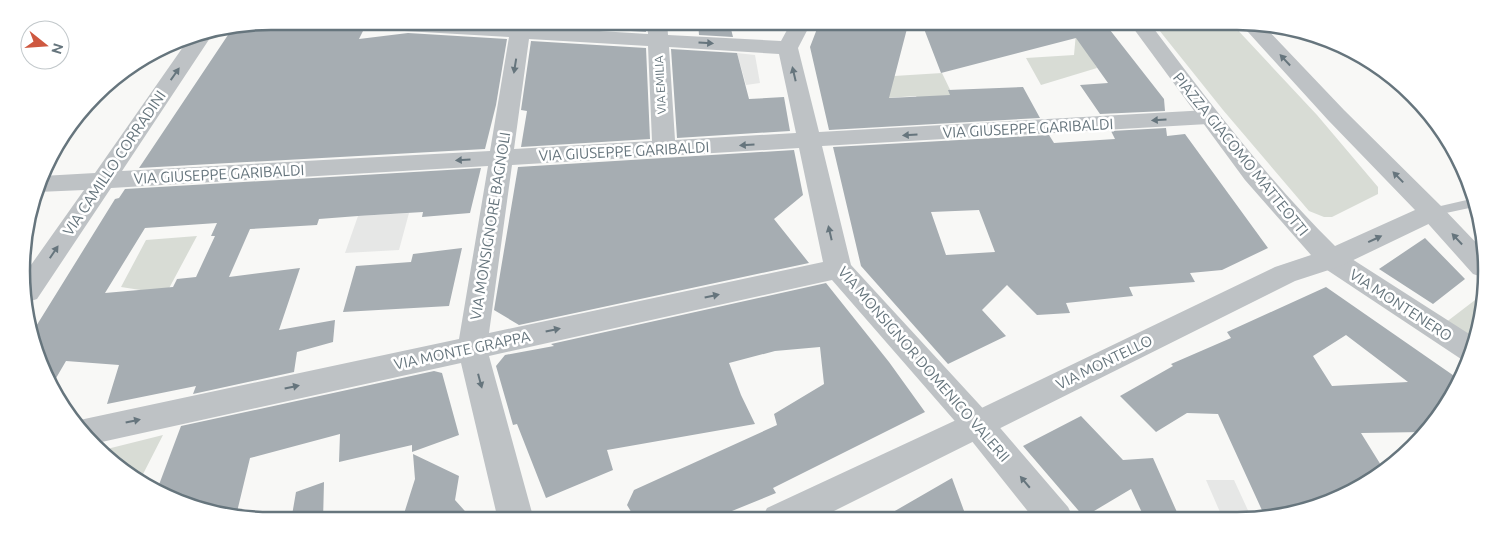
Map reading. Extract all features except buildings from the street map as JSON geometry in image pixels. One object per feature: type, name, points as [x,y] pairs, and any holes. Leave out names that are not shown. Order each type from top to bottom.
[{"type":"street","name":"VIA MONSIGNORE BAGNOLI","points":[[514,512],[472,348],[500,158],[524,30]]},
{"type":"street","points":[[657,30],[788,48],[797,30]]},
{"type":"street","name":"VIA EMILIA","points":[[657,30],[664,149]]},
{"type":"street","name":"PIAZZA GIACOMO MATTEOTTI","points":[[1145,30],[1208,117],[1308,236],[1331,259]]},
{"type":"street","points":[[1258,31],[1477,261]]},
{"type":"street","name":"VIA CAMILLO CORRADINI","points":[[31,286],[197,42]]},
{"type":"street","name":"VIA MONSIGNOR DOMENICO VALERII","points":[[788,48],[838,268],[978,425],[1050,512]]},
{"type":"street","name":"VIA GIUSEPPE GARIBALDI","points":[[46,184],[1208,117]]},
{"type":"street","name":"VIA MONTELLO","points":[[796,512],[1285,274],[1331,259],[1432,212]]},
{"type":"street","name":"VIA MONTENERO","points":[[1331,259],[1465,347]]},
{"type":"street","name":"VIA MONTE GRAPPA","points":[[91,431],[838,268]]},
{"type":"lane","points":[[1432,212],[1468,204]]},
{"type":"shaded area","points":[[1159,30],[1238,30],[1317,115],[1378,187],[1378,194],[1332,217],[1324,217],[1309,211],[1223,110]]},
{"type":"shaded area","points":[[1076,33],[1097,68],[1041,85],[1026,58],[1074,55]]},
{"type":"shaded area","points":[[737,53],[755,55],[760,83],[746,85]]},
{"type":"shaded area","points":[[942,73],[955,100],[919,102],[916,96],[886,98],[878,77]]},
{"type":"shaded area","points":[[409,213],[399,250],[345,253],[358,216]]},
{"type":"shaded area","points":[[197,236],[166,294],[121,287],[146,240]]},
{"type":"shaded area","points":[[1476,299],[1468,338],[1445,323]]},
{"type":"shaded area","points":[[163,435],[143,475],[109,449]]},
{"type":"shaded area","points":[[1206,480],[1234,480],[1248,511],[1220,512]]}]
